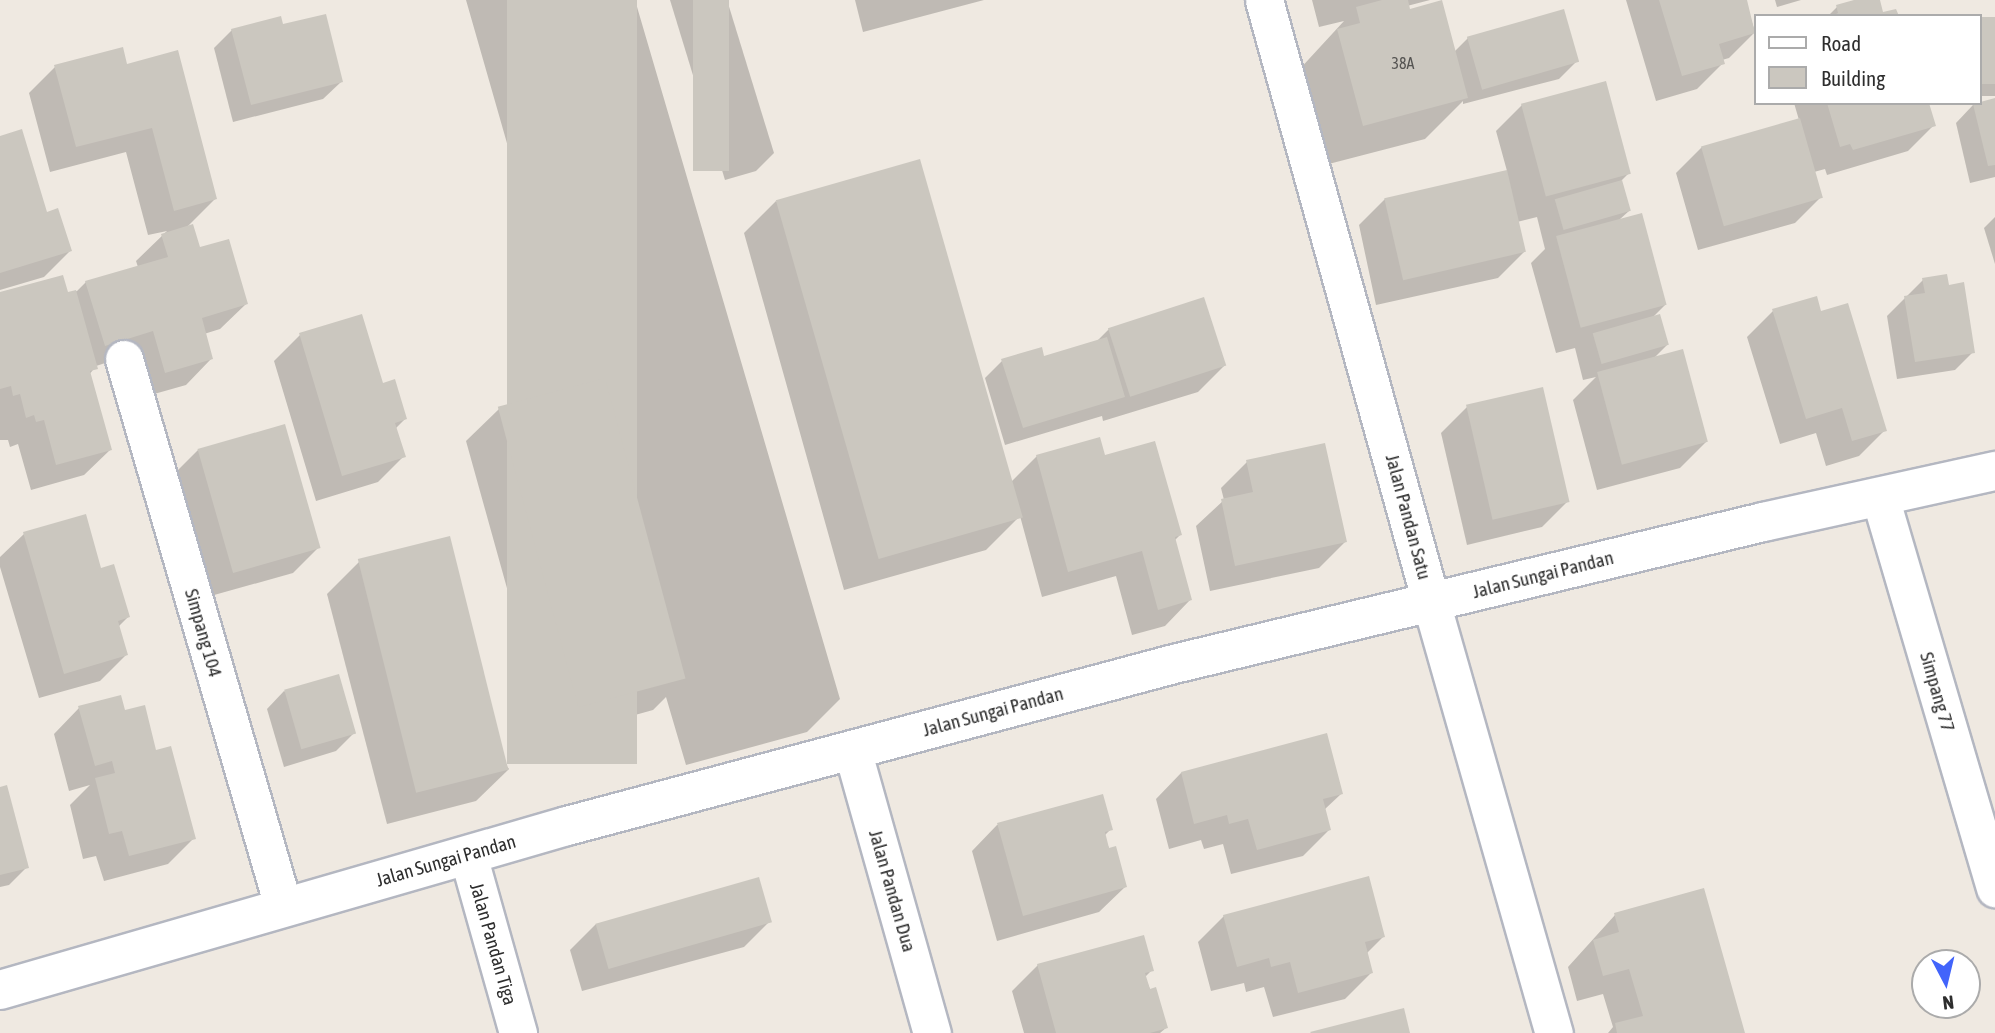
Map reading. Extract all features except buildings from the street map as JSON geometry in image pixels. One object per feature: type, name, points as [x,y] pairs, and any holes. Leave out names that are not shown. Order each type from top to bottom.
[{"type":"street","name":"Jalan Pandan Satu","points":[[1264,0],[1431,603],[1554,1033]]},
{"type":"street","name":"Simpang 104","points":[[124,359],[283,906]]},
{"type":"street","name":"Jalan Sungai Pandan","points":[[0,990],[283,906],[852,749],[1174,664],[1995,471]]},
{"type":"street","name":"Simpang 77","points":[[1880,497],[1995,888]]},
{"type":"street","name":"Jalan Pandan Dua","points":[[852,749],[933,1033]]},
{"type":"street","name":"Jalan Pandan Tiga","points":[[468,855],[518,1033]]}]
